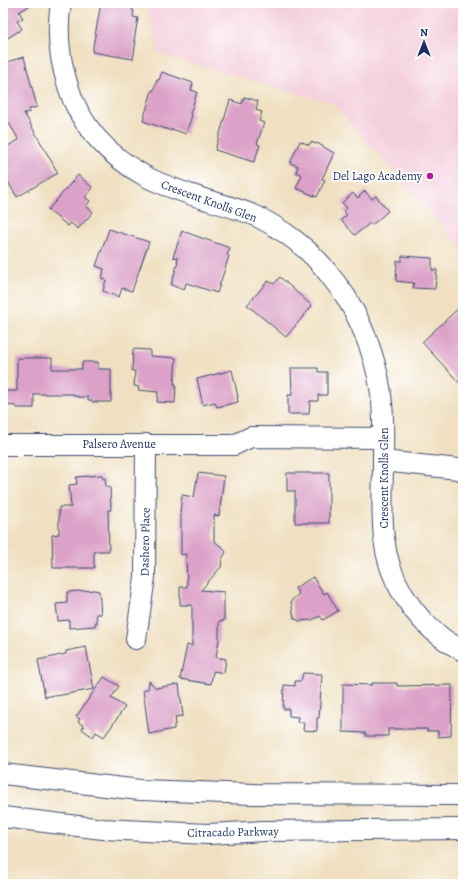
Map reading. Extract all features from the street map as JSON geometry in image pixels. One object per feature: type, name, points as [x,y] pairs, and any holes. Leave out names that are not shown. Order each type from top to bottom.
[{"type":"street","name":"Crescent Knolls Glen","points":[[61,3],[58,29],[59,53],[72,98],[89,128],[110,153],[146,177],[180,191],[254,216],[283,232],[306,250],[326,270],[346,297],[361,327],[371,352],[378,378],[382,403],[384,539],[389,561],[399,587],[413,609],[427,625],[444,640],[463,651]]},
{"type":"street","name":"Palsero Avenue","points":[[3,444],[234,445],[251,437],[383,438]]},
{"type":"street","name":"Dashero Place","points":[[136,640],[145,577],[146,444]]},
{"type":"street","points":[[383,461],[458,469],[463,471]]},
{"type":"street","points":[[3,774],[140,790],[254,794],[463,795]]},
{"type":"street","name":"Citracado Parkway","points":[[3,817],[103,829],[208,834],[264,830],[463,829]]},
{"type":"shaded area","name":"Del Lago Academy","points":[[146,3],[463,3],[463,249],[332,103],[159,54]]},
{"type":"building","points":[[3,3],[34,3],[19,12],[23,18],[17,21],[22,29],[3,41]]},
{"type":"building","points":[[101,3],[130,3],[129,7],[133,8],[133,17],[138,18],[133,59],[92,52]]},
{"type":"building","points":[[24,57],[37,107],[29,109],[30,112],[24,113],[58,173],[17,197],[5,177],[8,175],[3,167],[3,151],[7,149],[6,147],[19,140],[6,118],[3,119],[3,63]]},
{"type":"building","points":[[162,72],[193,83],[191,90],[197,92],[186,134],[143,121],[152,90],[154,90],[157,80],[159,80]]},
{"type":"building","points":[[244,97],[258,101],[256,110],[262,112],[259,121],[264,123],[257,144],[260,145],[254,162],[215,150],[230,100],[242,104]]},
{"type":"building","points":[[300,141],[309,145],[311,142],[317,143],[334,153],[322,179],[325,180],[317,197],[296,188],[302,175],[296,172],[298,166],[290,163]]},
{"type":"building","points":[[78,175],[93,188],[85,197],[90,201],[86,206],[93,212],[78,229],[71,223],[68,226],[48,210]]},
{"type":"building","points":[[365,191],[372,199],[376,196],[388,211],[372,225],[370,223],[355,235],[341,220],[347,215],[343,211],[347,208],[342,203],[353,193],[358,198]]},
{"type":"building","points":[[109,229],[149,242],[132,291],[122,288],[119,297],[103,291],[106,280],[102,279],[104,269],[96,266]]},
{"type":"building","points":[[182,231],[230,248],[227,255],[229,256],[217,293],[186,283],[184,290],[171,285],[178,262],[178,258],[173,257]]},
{"type":"building","points":[[402,256],[432,258],[432,270],[437,270],[435,289],[413,288],[414,283],[396,281],[397,261],[402,261]]},
{"type":"building","points":[[280,277],[312,306],[286,337],[247,305],[268,281],[274,284]]},
{"type":"building","points":[[463,304],[463,349],[458,354],[463,360],[463,387],[422,342]]},
{"type":"building","points":[[133,349],[150,350],[150,356],[176,358],[174,384],[176,384],[175,403],[157,402],[158,392],[138,390],[139,387],[134,386],[135,371],[132,371]]},
{"type":"building","points":[[17,358],[52,358],[52,369],[82,369],[82,362],[98,362],[98,369],[111,369],[111,402],[92,402],[92,400],[88,400],[88,397],[78,397],[74,396],[74,394],[34,394],[34,408],[17,408],[16,406],[4,405],[4,391],[17,391]]},
{"type":"building","points":[[291,368],[318,368],[318,372],[327,372],[327,395],[318,395],[318,401],[310,401],[309,414],[288,414],[288,395],[292,395]]},
{"type":"building","points":[[232,370],[238,402],[217,407],[215,402],[203,405],[197,379]]},
{"type":"building","points":[[198,473],[224,476],[219,516],[214,515],[214,541],[226,552],[222,559],[221,567],[201,590],[224,592],[224,621],[219,621],[219,640],[216,657],[226,659],[224,673],[213,671],[211,684],[180,679],[187,645],[192,646],[192,605],[180,605],[180,587],[187,587],[186,554],[181,555],[180,513],[182,495],[194,497]]},
{"type":"building","points":[[287,473],[329,473],[329,523],[295,523],[295,491],[287,491]]},
{"type":"building","points":[[102,475],[103,479],[105,478],[106,487],[110,487],[111,510],[108,510],[109,551],[94,551],[94,568],[53,568],[52,535],[59,534],[59,507],[71,507],[69,485],[77,484],[76,477]]},
{"type":"building","points":[[313,577],[324,594],[327,592],[338,611],[323,620],[320,616],[312,620],[299,621],[294,618],[291,601],[299,594],[295,588]]},
{"type":"building","points":[[99,591],[101,614],[96,614],[97,623],[95,623],[95,626],[69,628],[69,620],[58,621],[56,604],[67,603],[67,592]]},
{"type":"building","points":[[86,647],[94,689],[45,697],[38,660],[66,654],[66,651]]},
{"type":"building","points":[[303,673],[322,674],[317,731],[303,730],[304,722],[297,722],[298,717],[289,716],[289,709],[283,709],[284,685],[295,686],[295,681],[301,681]]},
{"type":"building","points":[[104,677],[119,686],[111,698],[125,707],[104,737],[96,732],[93,737],[82,729],[84,726],[78,722],[80,719],[76,717]]},
{"type":"building","points":[[149,681],[156,688],[179,684],[183,716],[175,717],[176,724],[174,724],[174,729],[149,734],[143,690],[148,689]]},
{"type":"building","points":[[372,683],[397,683],[397,686],[452,685],[451,736],[438,737],[438,731],[427,731],[427,729],[388,729],[388,736],[366,736],[366,733],[343,732],[343,684],[372,685]]},
{"type":"place","name":"Del Lago Academy","points":[[430,176]]}]
